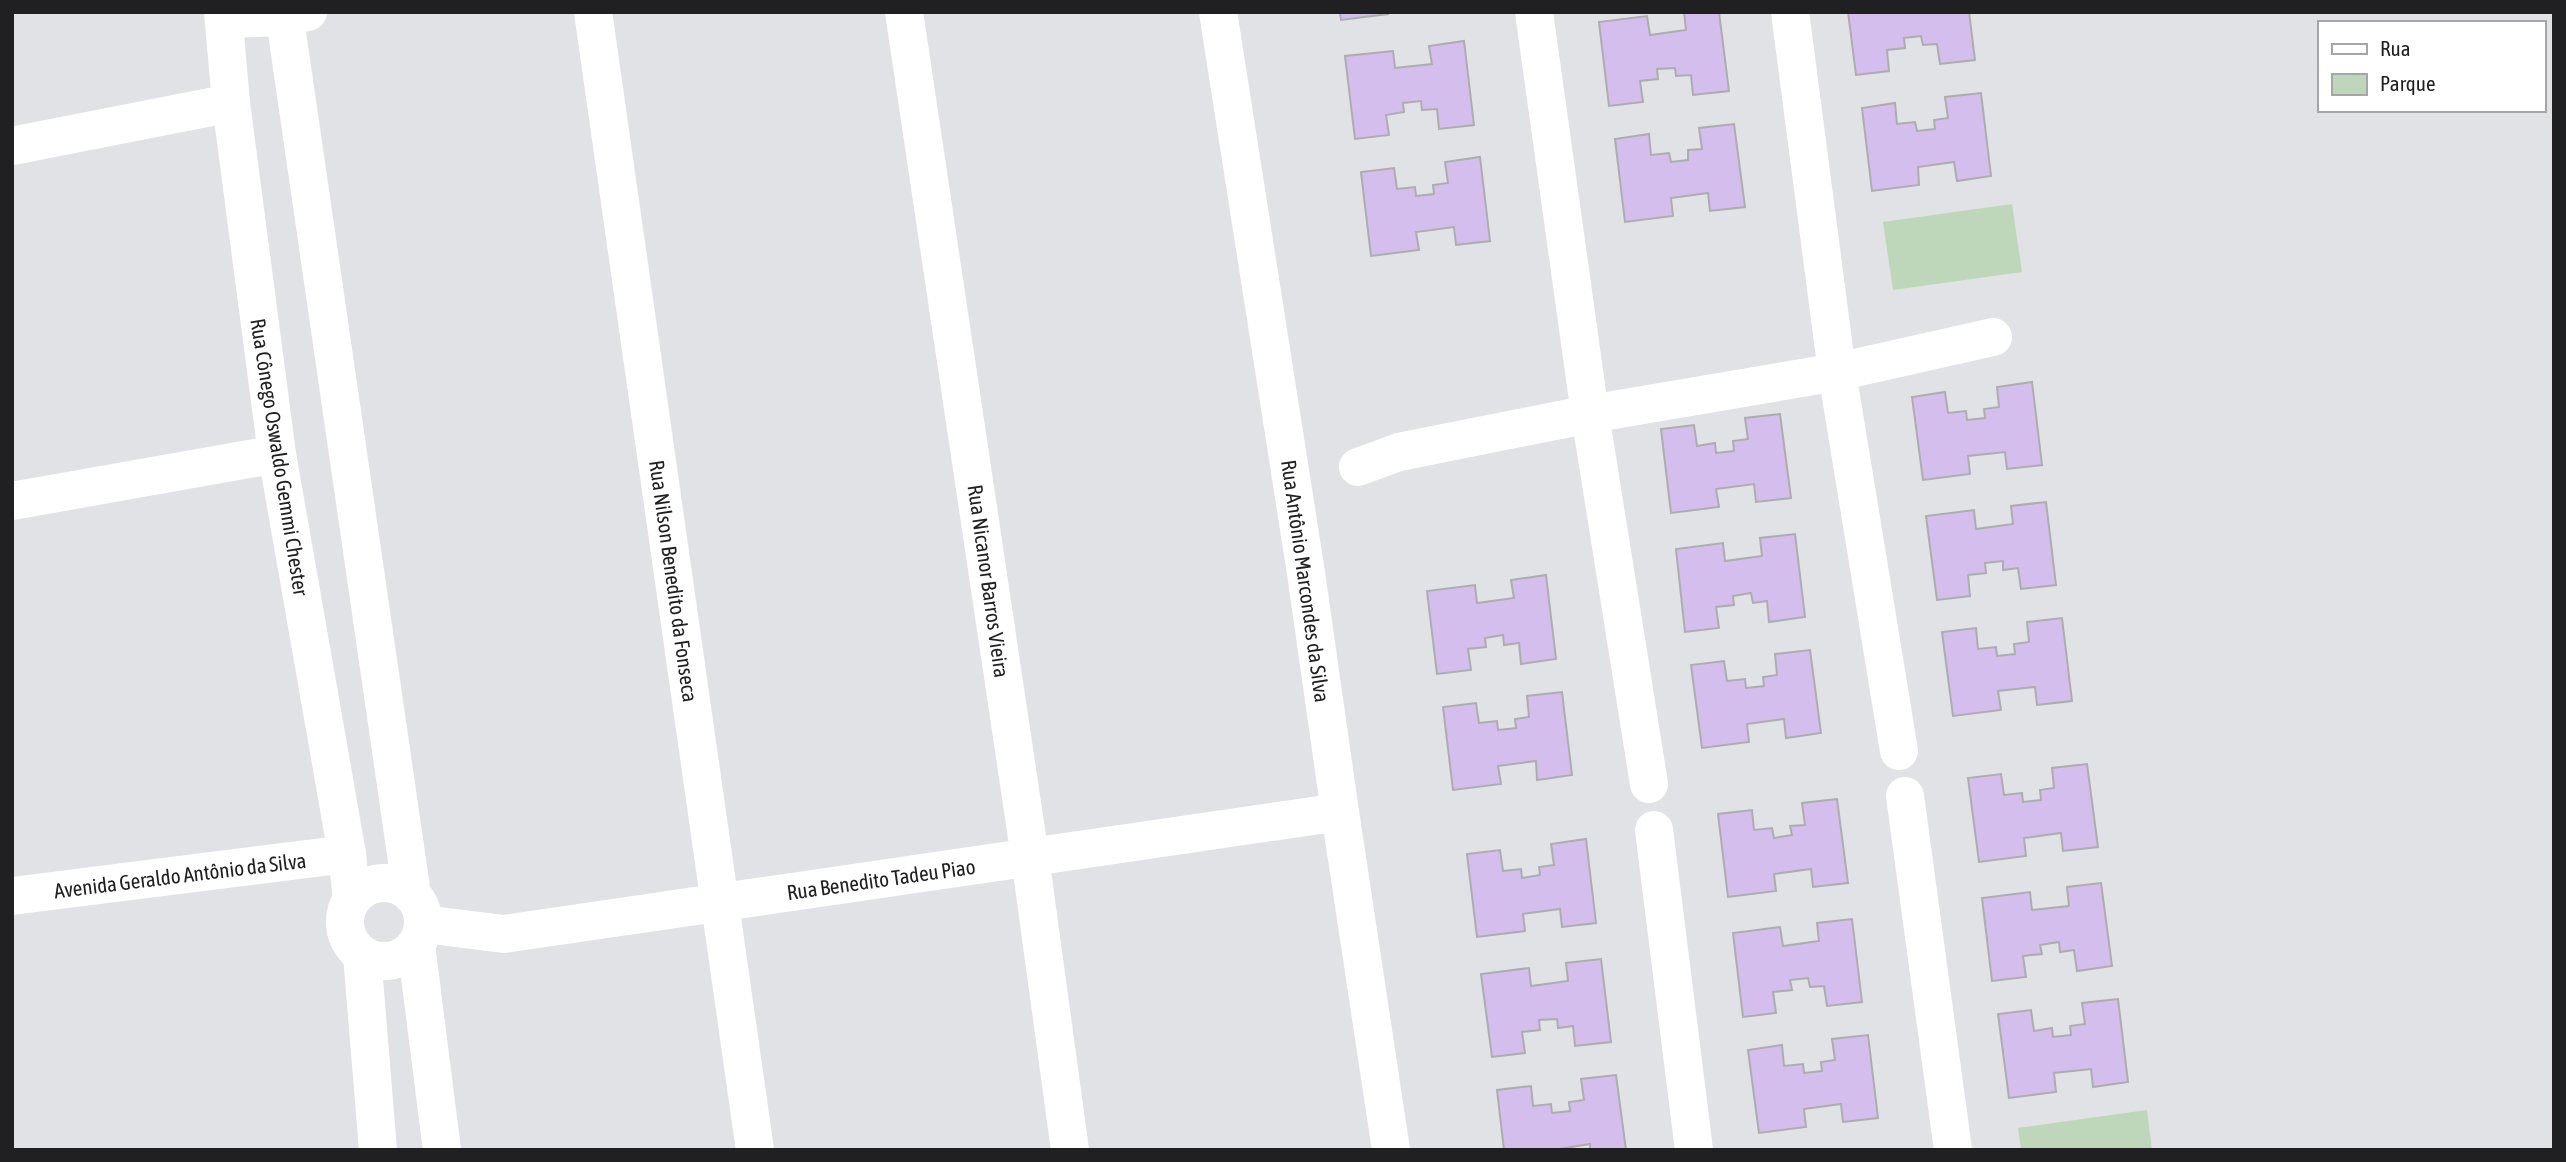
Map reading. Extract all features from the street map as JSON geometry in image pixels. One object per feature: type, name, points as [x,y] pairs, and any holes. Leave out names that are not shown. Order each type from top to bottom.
[{"type":"street","name":"Rua Nilson Benedito da Fonseca","points":[[593,12],[755,1150]]},
{"type":"street","name":"Rua Nicanor Barros Vieira","points":[[904,12],[1030,857],[1070,1150]]},
{"type":"street","name":"Rua Antônio Marcondes da Silva","points":[[1218,12],[1307,573],[1391,1150]]},
{"type":"street","points":[[1534,12],[1590,414],[1649,784]]},
{"type":"street","points":[[1790,12],[1837,372],[1899,751]]},
{"type":"street","points":[[224,16],[292,14],[417,921],[442,1150]]},
{"type":"street","name":"Rua Cônego Oswaldo Gemmi Chester","points":[[224,16],[231,103],[277,454],[347,854],[352,899]]},
{"type":"street","points":[[12,146],[231,103]]},
{"type":"street","points":[[1358,467],[1399,452],[1590,414],[1837,372],[1993,338]]},
{"type":"street","points":[[12,501],[277,454]]},
{"type":"street","points":[[1905,796],[1953,1150]]},
{"type":"street","name":"Rua Benedito Tadeu Piao","points":[[417,921],[504,934],[1340,812]]},
{"type":"street","points":[[1654,830],[1694,1150]]},
{"type":"street","name":"Avenida Geraldo Antônio da Silva","points":[[12,896],[347,854]]},
{"type":"street","points":[[382,883],[403,888],[417,921],[397,960],[373,960],[362,955],[347,935],[345,923],[352,899],[370,886],[382,883]]},
{"type":"street","points":[[362,955],[378,1150]]},
{"type":"green space","points":[[2012,204],[2022,272],[1893,290],[1883,222]]},
{"type":"green space","points":[[2147,1110],[2152,1150],[2021,1150],[2018,1128]]},
{"type":"building","points":[[1340,12],[1388,12],[1388,14],[1341,20]]},
{"type":"building","points":[[1684,12],[1719,12],[1729,91],[1693,95],[1691,75],[1676,76],[1675,68],[1657,69],[1658,79],[1640,81],[1643,102],[1609,106],[1599,22],[1647,16],[1650,35],[1686,30]]},
{"type":"building","points":[[1848,12],[1969,12],[1975,60],[1940,64],[1937,44],[1923,45],[1921,36],[1904,38],[1905,48],[1887,50],[1889,71],[1856,75]]},
{"type":"building","points":[[1464,41],[1474,125],[1439,129],[1437,109],[1422,110],[1421,101],[1403,103],[1404,112],[1386,115],[1389,135],[1355,139],[1345,56],[1393,51],[1395,68],[1432,64],[1429,46]]},
{"type":"building","points":[[1981,93],[1991,176],[1957,181],[1954,162],[1918,167],[1919,185],[1872,191],[1862,108],[1895,103],[1897,124],[1915,122],[1917,131],[1935,129],[1934,120],[1948,118],[1945,97]]},
{"type":"building","points":[[1734,124],[1745,207],[1710,211],[1708,193],[1671,198],[1673,216],[1625,222],[1615,139],[1649,134],[1651,155],[1669,153],[1671,162],[1688,160],[1688,150],[1702,149],[1699,128]]},
{"type":"building","points":[[1480,157],[1490,241],[1456,245],[1454,227],[1416,232],[1419,250],[1371,256],[1361,172],[1394,168],[1397,189],[1415,187],[1416,196],[1434,194],[1433,185],[1448,183],[1445,162]]},
{"type":"building","points":[[2032,382],[2042,465],[2007,469],[2005,452],[1968,456],[1970,474],[1923,480],[1912,397],[1945,392],[1948,413],[1966,411],[1967,420],[1985,418],[1984,409],[1999,407],[1997,387]]},
{"type":"building","points":[[1780,414],[1791,498],[1756,502],[1754,484],[1716,489],[1719,507],[1671,513],[1661,429],[1694,425],[1697,446],[1715,443],[1716,453],[1734,451],[1733,441],[1748,439],[1745,418]]},
{"type":"building","points":[[2046,502],[2056,585],[2021,589],[2018,568],[2003,570],[2003,561],[1985,563],[1986,573],[1968,575],[1970,596],[1937,600],[1926,516],[1974,510],[1976,529],[2013,524],[2011,506]]},
{"type":"building","points":[[1795,534],[1805,617],[1769,622],[1767,601],[1753,603],[1751,593],[1733,596],[1734,605],[1716,607],[1719,628],[1685,632],[1676,549],[1723,543],[1725,561],[1762,556],[1760,538]]},
{"type":"building","points":[[1546,575],[1556,659],[1521,664],[1519,643],[1504,645],[1503,635],[1485,638],[1486,647],[1468,649],[1471,670],[1437,674],[1427,591],[1475,585],[1477,603],[1514,598],[1511,580]]},
{"type":"building","points":[[2062,618],[2072,701],[2037,705],[2035,687],[1998,691],[2001,710],[1953,716],[1942,632],[1976,628],[1978,649],[1996,647],[1997,656],[2015,654],[2014,644],[2029,642],[2027,622]]},
{"type":"building","points":[[1810,650],[1821,733],[1786,738],[1784,719],[1747,724],[1749,742],[1702,748],[1691,665],[1724,661],[1727,681],[1745,679],[1746,688],[1764,686],[1763,677],[1777,675],[1775,654]]},
{"type":"building","points":[[1562,692],[1572,775],[1537,780],[1536,761],[1498,766],[1501,784],[1453,790],[1443,707],[1476,703],[1479,723],[1497,721],[1498,730],[1516,728],[1515,719],[1529,717],[1527,696]]},
{"type":"building","points":[[2087,764],[2098,847],[2063,851],[2061,833],[2024,838],[2026,856],[1979,862],[1968,778],[2001,774],[2004,795],[2022,793],[2023,802],[2041,800],[2040,790],[2054,788],[2052,768]]},
{"type":"building","points":[[1837,799],[1848,883],[1813,887],[1811,869],[1774,874],[1776,891],[1728,897],[1718,814],[1752,810],[1754,830],[1772,828],[1774,838],[1792,835],[1790,826],[1805,825],[1802,803]]},
{"type":"building","points":[[1586,839],[1596,923],[1562,927],[1560,909],[1523,914],[1525,931],[1477,937],[1467,854],[1500,850],[1503,871],[1521,869],[1522,878],[1540,875],[1539,867],[1554,865],[1551,844]]},
{"type":"building","points":[[2101,883],[2112,966],[2077,971],[2074,950],[2060,952],[2059,942],[2040,945],[2042,954],[2023,956],[2026,977],[1992,981],[1982,898],[2030,892],[2032,910],[2069,906],[2067,887]]},
{"type":"building","points":[[1852,919],[1862,1002],[1827,1006],[1824,986],[1810,987],[1808,978],[1790,980],[1792,990],[1773,992],[1776,1013],[1743,1017],[1733,933],[1780,927],[1783,946],[1819,941],[1817,923]]},
{"type":"building","points":[[1601,959],[1611,1042],[1575,1046],[1573,1026],[1558,1028],[1557,1019],[1539,1020],[1540,1030],[1522,1032],[1525,1053],[1492,1057],[1481,974],[1529,968],[1531,986],[1568,981],[1566,963]]},
{"type":"building","points":[[2118,999],[2128,1082],[2093,1087],[2091,1069],[2054,1073],[2056,1092],[2009,1098],[1998,1014],[2031,1010],[2034,1031],[2052,1028],[2053,1037],[2071,1035],[2070,1026],[2085,1024],[2082,1003]]},
{"type":"building","points":[[1868,1035],[1878,1118],[1843,1122],[1841,1104],[1804,1109],[1806,1127],[1759,1133],[1748,1050],[1782,1045],[1784,1066],[1803,1064],[1804,1073],[1822,1071],[1821,1062],[1835,1060],[1832,1039]]},
{"type":"building","points":[[1616,1075],[1626,1150],[1590,1150],[1590,1144],[1553,1150],[1504,1150],[1497,1090],[1531,1086],[1533,1106],[1551,1104],[1552,1113],[1570,1111],[1569,1102],[1584,1100],[1581,1079]]}]
